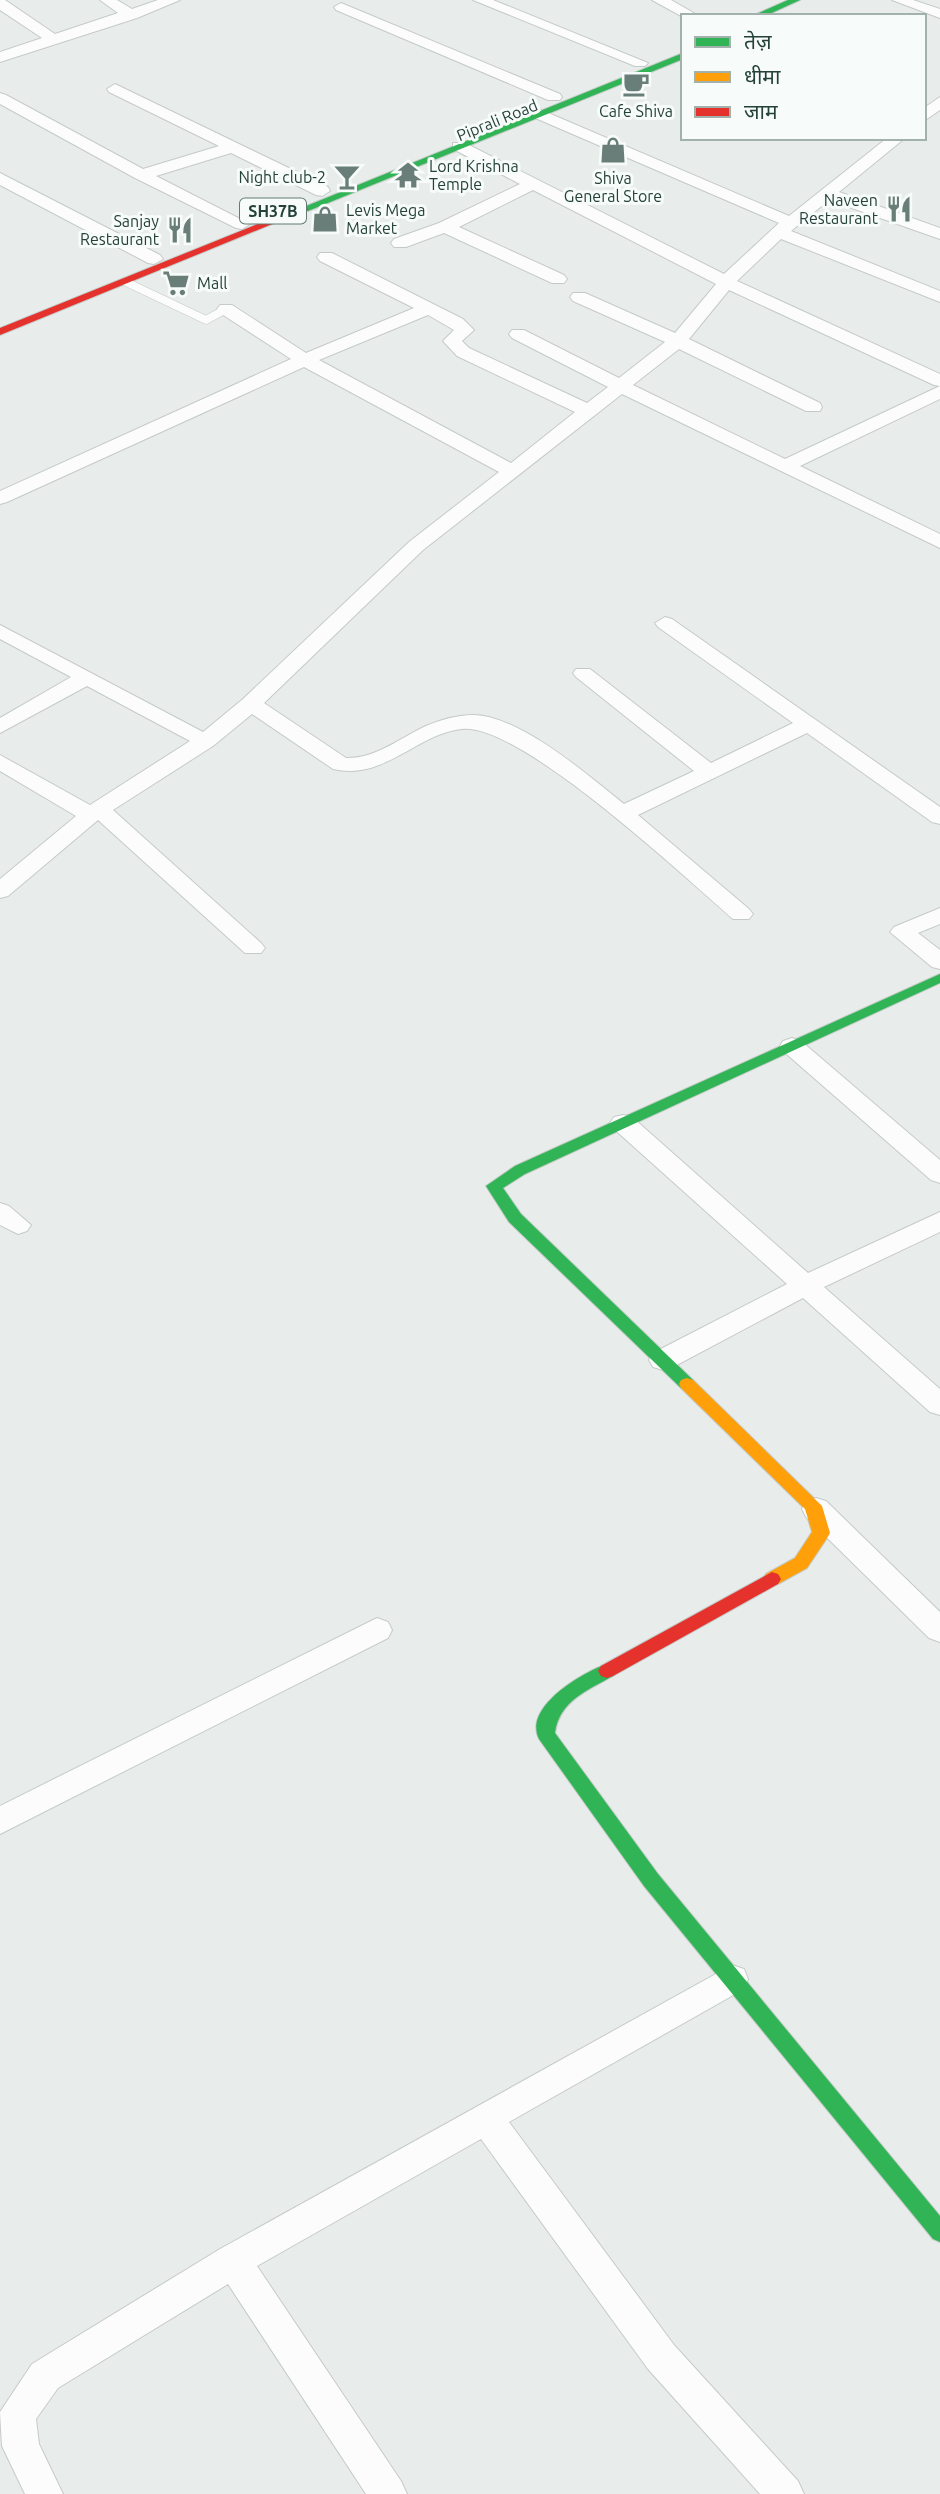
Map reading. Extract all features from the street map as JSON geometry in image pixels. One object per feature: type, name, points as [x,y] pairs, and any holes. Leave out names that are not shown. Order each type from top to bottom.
[{"type":"main road","points":[[761,14],[796,0]]},
{"type":"main road","points":[[788,14],[813,4]]},
{"type":"main road","name":"Piprali Road","points":[[0,320],[681,46]]},
{"type":"main road","points":[[0,332],[681,57]]},
{"type":"main road","points":[[940,978],[520,1170],[494,1186],[515,1218],[813,1506],[821,1533],[801,1563],[560,1698],[546,1720],[547,1734],[643,1868],[940,2232]]},
{"type":"street","points":[[107,0],[132,15]]},
{"type":"street","points":[[0,57],[173,0]]},
{"type":"street","points":[[355,0],[341,6],[554,97]]},
{"type":"street","points":[[480,0],[640,63]]},
{"type":"street","points":[[659,0],[688,14]]},
{"type":"street","points":[[899,0],[940,14]]},
{"type":"street","points":[[0,3],[54,40]]},
{"type":"street","points":[[908,14],[922,8]]},
{"type":"street","points":[[115,89],[322,191]]},
{"type":"street","points":[[0,97],[141,175],[242,224]]},
{"type":"street","points":[[930,109],[940,124]]},
{"type":"street","points":[[539,114],[940,297]]},
{"type":"street","points":[[0,891],[95,812],[205,741],[251,704],[416,547],[678,341],[726,282],[785,227],[895,140]]},
{"type":"street","points":[[459,146],[726,282],[940,382]]},
{"type":"street","points":[[141,175],[233,147]]},
{"type":"street","points":[[0,178],[154,258]]},
{"type":"street","points":[[400,243],[445,227],[533,184]]},
{"type":"street","points":[[828,194],[940,234]]},
{"type":"street","points":[[445,227],[558,279]]},
{"type":"street","points":[[326,257],[465,330],[452,341],[463,352],[588,411]]},
{"type":"street","points":[[579,297],[678,341],[814,407]]},
{"type":"street","points":[[226,309],[344,386],[512,471]]},
{"type":"street","points":[[0,498],[302,360],[427,309]]},
{"type":"street","points":[[518,334],[619,387],[787,465],[940,542]]},
{"type":"street","points":[[787,465],[940,392]]},
{"type":"street","points":[[665,623],[940,817]]},
{"type":"street","points":[[0,631],[205,741]]},
{"type":"street","points":[[583,673],[709,772]]},
{"type":"street","points":[[0,727],[85,678]]},
{"type":"street","points":[[251,704],[341,764],[351,766],[367,762],[442,726],[480,721],[507,731],[624,813],[741,914]]},
{"type":"street","points":[[624,813],[808,724]]},
{"type":"street","points":[[0,762],[95,812],[253,948]]},
{"type":"street","points":[[940,915],[902,932],[940,962]]},
{"type":"street","points":[[792,1046],[940,1174]]},
{"type":"street","points":[[623,1123],[940,1405]]},
{"type":"street","points":[[663,1360],[806,1285],[940,1221]]},
{"type":"street","points":[[813,1506],[940,1630]]},
{"type":"street","points":[[0,1821],[377,1630]]},
{"type":"street","points":[[44,2494],[20,2446],[17,2415],[45,2376],[233,2261],[732,1979]]},
{"type":"street","points":[[486,2118],[661,2357],[785,2494]]},
{"type":"street","points":[[233,2261],[388,2494]]},
{"type":"lane","points":[[126,282],[206,320],[226,309]]},
{"type":"traffic: fast","points":[[761,14],[796,0]]},
{"type":"traffic: fast","points":[[304,209],[681,57]]},
{"type":"traffic: fast","points":[[687,1384],[515,1218],[494,1186],[520,1170],[940,978]]},
{"type":"traffic: fast","points":[[607,1671],[576,1688],[558,1702],[552,1711],[546,1734],[651,1880],[940,2232]]},
{"type":"traffic: slow","points":[[687,1384],[813,1506],[821,1533],[801,1563],[772,1579]]},
{"type":"traffic: jam","points":[[0,332],[304,209]]},
{"type":"traffic: jam","points":[[607,1671],[772,1579]]},
{"type":"place","name":"Cafe Shiva","points":[[636,84]]},
{"type":"place","name":"Shiva General Store","points":[[613,150]]},
{"type":"place","name":"Lord Krishna Temple","points":[[408,175]]},
{"type":"place","name":"Night club-2","points":[[347,177]]},
{"type":"place","name":"Naveen Restaurant","points":[[899,209]]},
{"type":"place","name":"Levis Mega Market","points":[[325,219]]},
{"type":"place","name":"Sanjay Restaurant","points":[[180,230]]},
{"type":"place","name":"Mall","points":[[176,283]]}]
